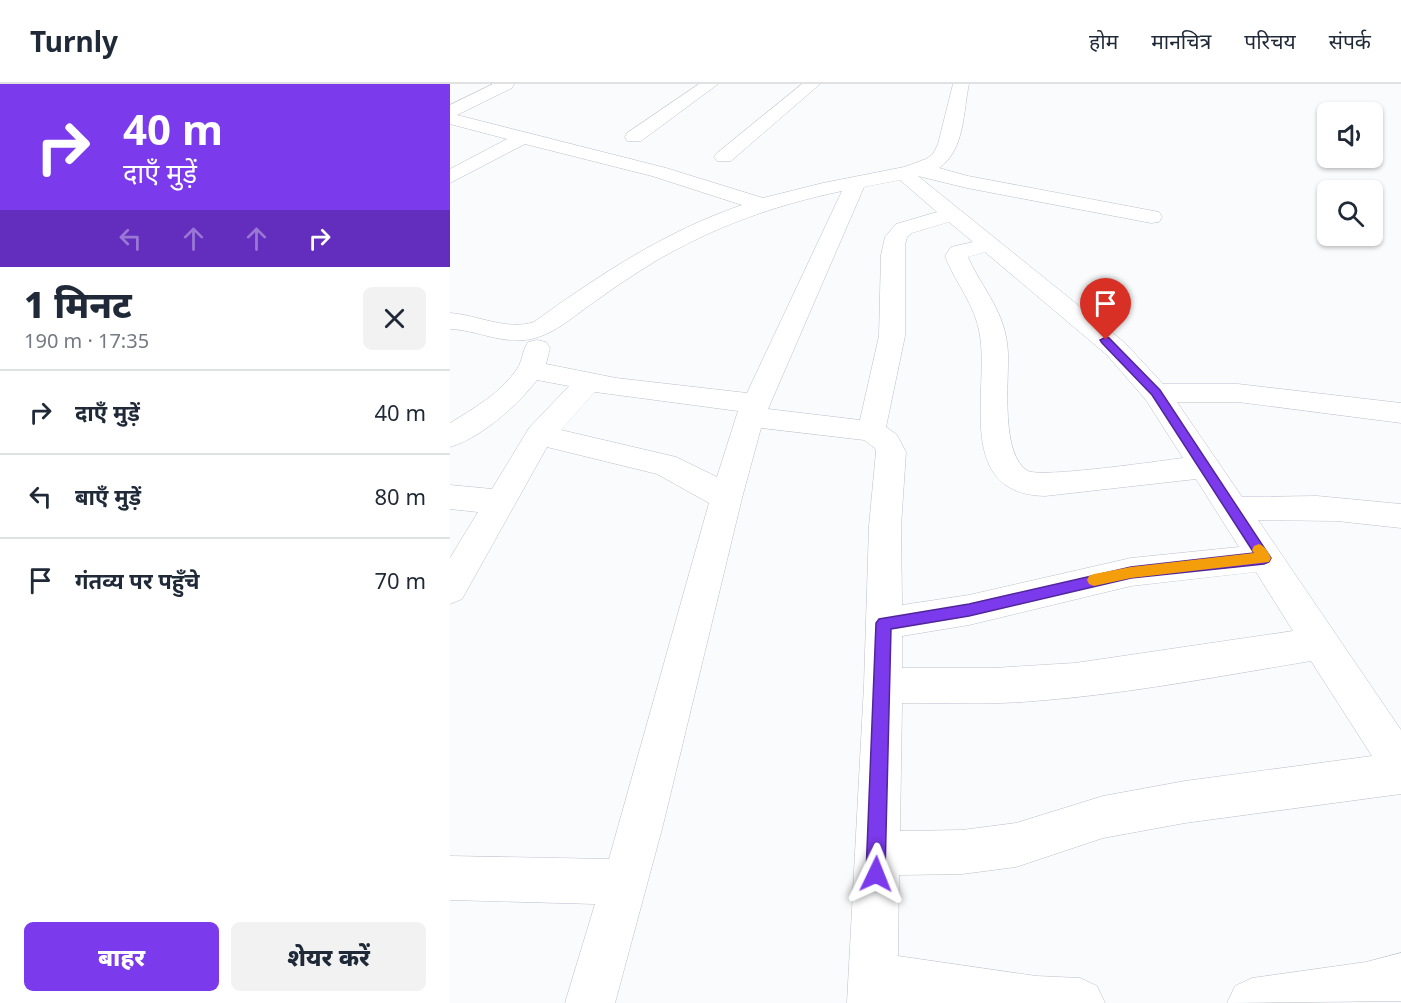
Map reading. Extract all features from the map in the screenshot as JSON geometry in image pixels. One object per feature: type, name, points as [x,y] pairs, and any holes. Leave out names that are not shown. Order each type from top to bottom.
[{"type":"street","points":[[634,137],[710,84]]},
{"type":"street","points":[[724,157],[812,84]]},
{"type":"street","points":[[450,321],[472,323],[520,335],[532,332],[543,327],[602,284],[637,262],[706,228],[764,205],[933,163],[946,151],[960,84]]},
{"type":"street","points":[[471,86],[500,87]]},
{"type":"street","points":[[452,119],[500,87]]},
{"type":"street","points":[[452,119],[659,172],[764,205]]},
{"type":"street","points":[[450,177],[524,137]]},
{"type":"street","points":[[912,170],[953,214],[1116,349],[1156,393],[1401,765]]},
{"type":"street","points":[[912,170],[1151,217]]},
{"type":"street","points":[[590,1003],[726,498],[753,411],[856,182]]},
{"type":"street","points":[[871,431],[887,373],[893,323],[892,279],[896,236],[904,228],[953,214]]},
{"type":"street","points":[[991,244],[959,252],[956,256],[975,289],[992,332],[995,351],[993,401],[999,449],[1003,465],[1009,473],[1018,479],[1034,483],[1054,484],[1204,466]]},
{"type":"street","points":[[450,437],[498,404],[531,370],[538,350],[532,332]]},
{"type":"street","points":[[531,370],[871,431],[887,442],[891,452],[885,526],[883,685],[872,989],[1080,1003]]},
{"type":"street","points":[[450,589],[539,435],[590,382]]},
{"type":"street","points":[[1156,393],[1238,393],[1401,413]]},
{"type":"street","points":[[539,435],[599,447],[665,465],[697,480],[726,498]]},
{"type":"street","points":[[450,497],[500,502]]},
{"type":"street","points":[[1232,510],[1306,506],[1350,508],[1401,516]]},
{"type":"street","points":[[884,623],[969,610],[1131,572],[1264,558]]},
{"type":"street","points":[[883,685],[994,686],[1073,679],[1320,644]]},
{"type":"street","points":[[876,854],[962,852],[1005,846],[1103,817],[1185,802],[1401,773]]},
{"type":"street","points":[[450,878],[624,882]]},
{"type":"street","points":[[1252,1003],[1366,986],[1401,977]]},
{"type":"slow traffic","points":[[1094,580],[1131,572],[1264,558],[1259,550]]},
{"type":"route","points":[[876,874],[884,623],[969,610],[1131,572],[1264,558],[1156,393],[1106,340]]}]
